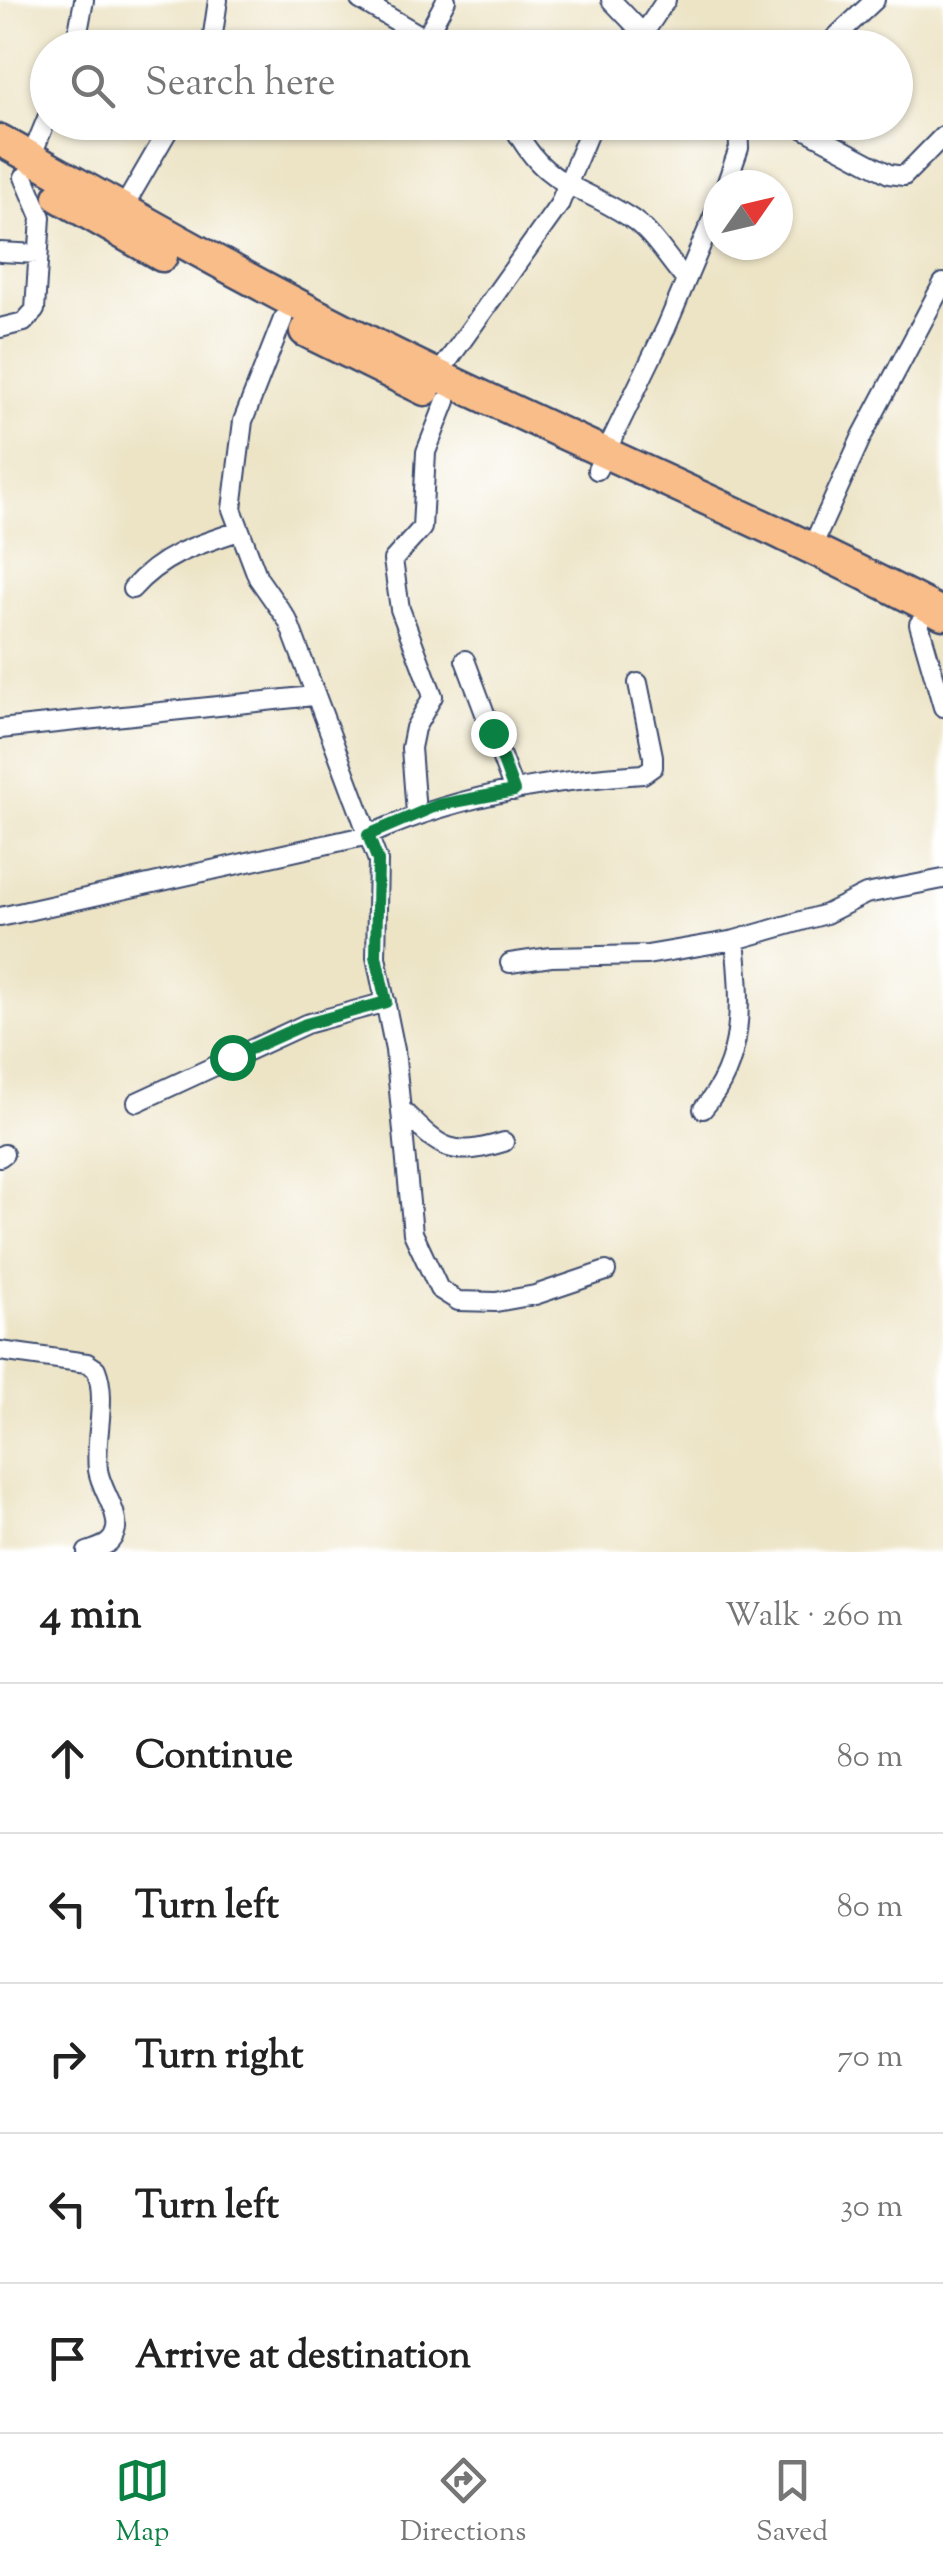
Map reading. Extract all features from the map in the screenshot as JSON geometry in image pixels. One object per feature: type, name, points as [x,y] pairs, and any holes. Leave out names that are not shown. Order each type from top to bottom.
[{"type":"highway","points":[[0,140],[49,207],[282,319],[600,461],[935,625]]},
{"type":"highway","points":[[18,166],[122,210],[442,388]]},
{"type":"highway","points":[[600,461],[812,547],[935,625]]},
{"type":"street","points":[[79,30],[84,0]]},
{"type":"street","points":[[214,30],[218,0]]},
{"type":"street","points":[[360,0],[415,30]]},
{"type":"street","points":[[429,30],[446,0]]},
{"type":"street","points":[[611,0],[631,30]]},
{"type":"street","points":[[646,30],[666,0]]},
{"type":"street","points":[[843,30],[875,0]]},
{"type":"street","points":[[824,140],[889,174],[904,176],[943,136]]},
{"type":"street","points":[[18,166],[34,140]]},
{"type":"street","points":[[122,210],[163,140]]},
{"type":"street","points":[[520,140],[528,154],[568,188],[630,217],[686,280]]},
{"type":"street","points":[[416,813],[411,748],[420,716],[433,696],[400,609],[393,560],[422,528],[426,452],[442,388],[568,188],[587,140]]},
{"type":"street","points":[[732,170],[739,140]]},
{"type":"street","points":[[0,328],[32,318],[38,254],[49,207]]},
{"type":"street","points":[[600,461],[703,240]]},
{"type":"street","points":[[0,252],[38,254]]},
{"type":"street","points":[[812,547],[870,418],[943,283]]},
{"type":"street","points":[[282,319],[261,367],[236,449],[232,509],[258,578],[288,621],[378,861],[376,956],[401,1108],[414,1233],[438,1289],[458,1301],[496,1302],[535,1295],[606,1270]]},
{"type":"street","points":[[132,590],[152,567],[184,548],[239,531]]},
{"type":"street","points":[[935,625],[943,707]]},
{"type":"street","points":[[465,660],[514,791]]},
{"type":"street","points":[[0,917],[368,835],[416,813],[514,791],[650,771],[653,756],[638,683]]},
{"type":"street","points":[[0,729],[313,696]]},
{"type":"street","points":[[510,963],[550,957],[647,955],[735,940],[826,914],[866,894],[943,879]]},
{"type":"street","points":[[703,1110],[716,1094],[736,1045],[740,1000],[735,940]]},
{"type":"street","points":[[137,1102],[306,1024],[386,1002]]},
{"type":"street","points":[[401,1108],[436,1143],[453,1151],[468,1153],[504,1142]]},
{"type":"street","points":[[0,1351],[86,1363],[96,1369],[98,1466],[103,1494],[116,1518],[116,1533],[109,1544],[87,1552]]},
{"type":"route","points":[[232,1057],[306,1024],[386,1002],[376,956],[378,861],[368,835],[438,805],[514,791],[493,733]]}]
